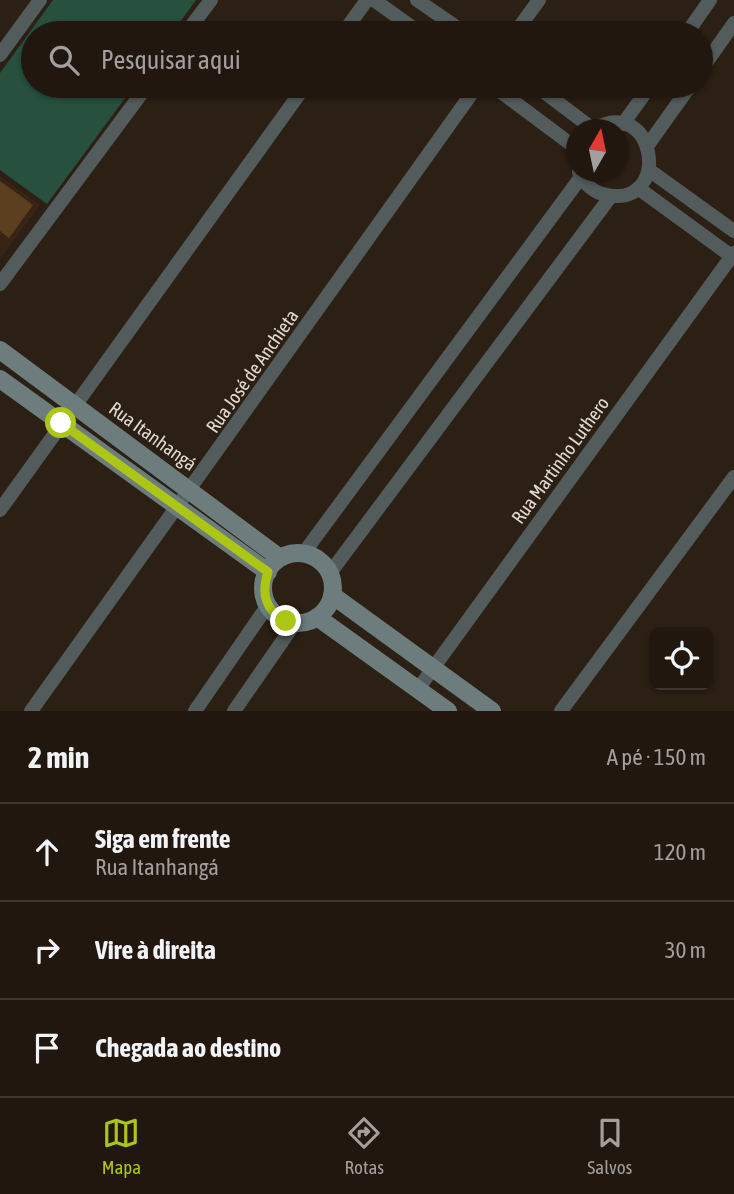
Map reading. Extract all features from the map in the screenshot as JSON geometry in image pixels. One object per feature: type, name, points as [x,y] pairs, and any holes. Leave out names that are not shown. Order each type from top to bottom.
[{"type":"street","points":[[25,21],[40,0]]},
{"type":"street","points":[[195,21],[211,0]]},
{"type":"street","points":[[352,21],[367,0]]},
{"type":"street","points":[[374,0],[403,21]]},
{"type":"street","points":[[418,0],[448,21]]},
{"type":"street","points":[[524,21],[539,0]]},
{"type":"street","points":[[695,21],[710,0]]},
{"type":"street","points":[[713,53],[734,23]]},
{"type":"street","points":[[0,55],[21,26]]},
{"type":"street","points":[[0,284],[138,98]]},
{"type":"street","points":[[0,510],[296,98]]},
{"type":"street","name":"Rua José de Anchieta","points":[[31,711],[468,98]]},
{"type":"street","points":[[509,98],[566,141]]},
{"type":"street","points":[[552,98],[580,119]]},
{"type":"street","points":[[627,119],[641,98]]},
{"type":"street","points":[[648,145],[681,98]]},
{"type":"street","points":[[588,182],[599,193],[611,196],[621,196],[638,188],[649,170],[648,145],[642,135],[629,127]]},
{"type":"street","points":[[649,170],[734,231]]},
{"type":"street","points":[[303,554],[323,564],[330,573],[332,595],[317,617],[295,623],[279,617],[268,605],[263,586],[274,565],[303,554],[574,182]]},
{"type":"street","points":[[638,188],[733,256]]},
{"type":"street","points":[[330,573],[611,196]]},
{"type":"street","name":"Rua Martinho Luthero","points":[[418,689],[733,256]]},
{"type":"street","name":"Rua Itanhangá","points":[[0,350],[191,489],[274,565]]},
{"type":"street","points":[[0,379],[178,506],[274,565]]},
{"type":"street","points":[[561,711],[734,477]]},
{"type":"street","points":[[332,595],[492,711]]},
{"type":"street","points":[[195,711],[268,605]]},
{"type":"street","points":[[317,617],[448,711]]},
{"type":"street","points":[[234,711],[295,623]]},
{"type":"shaded area","points":[[0,176],[40,205],[0,259]]},
{"type":"green space","points":[[53,0],[196,0],[181,21],[38,21]]},
{"type":"green space","points":[[21,44],[21,98],[125,98],[47,204],[0,170],[0,73]]},
{"type":"building","points":[[0,181],[33,205],[9,238],[0,231]]},
{"type":"route","points":[[61,423],[268,572],[263,586],[264,596],[272,612],[286,621]]}]
